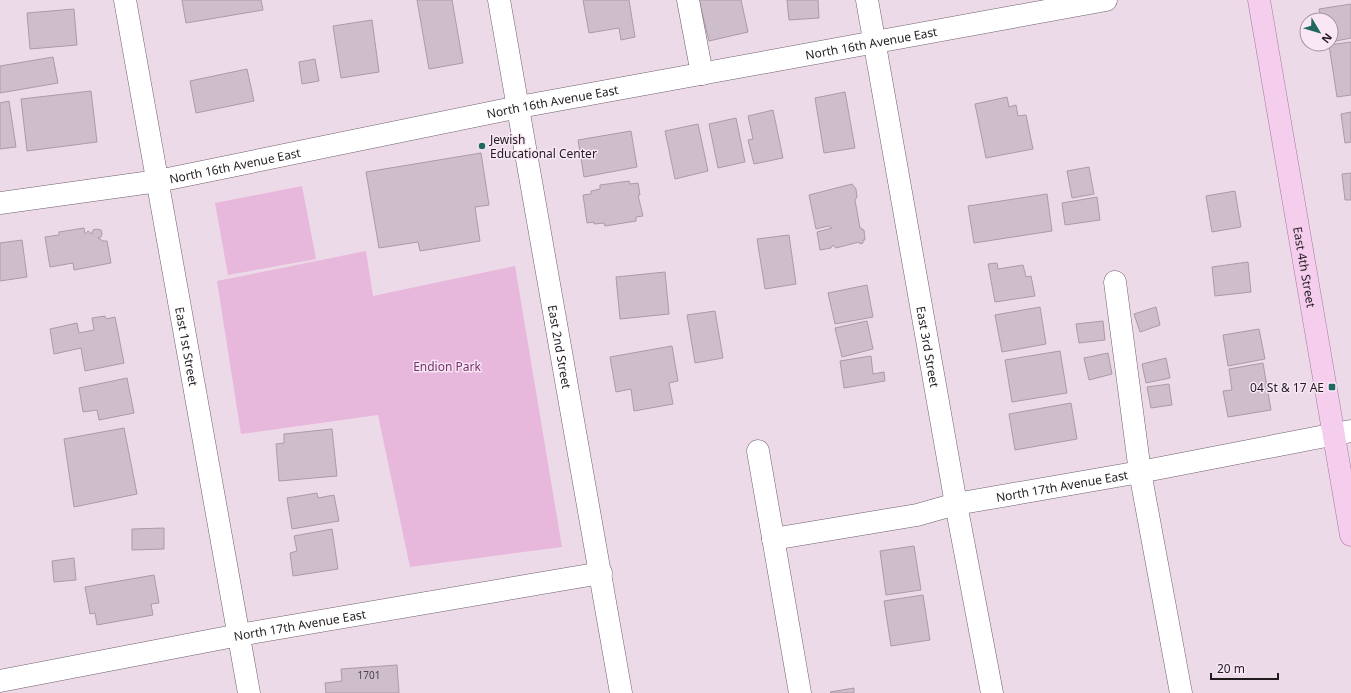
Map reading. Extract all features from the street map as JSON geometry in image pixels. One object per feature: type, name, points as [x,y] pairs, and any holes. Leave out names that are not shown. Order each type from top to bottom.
[{"type":"main road","name":"East 4th Street","points":[[1258,0],[1342,432],[1351,535]]},
{"type":"street","name":"East 1st Street","points":[[125,0],[239,635],[248,693]]},
{"type":"street","name":"East 2nd Street","points":[[499,0],[621,693]]},
{"type":"street","points":[[688,0],[702,74]]},
{"type":"street","name":"East 3rd Street","points":[[867,0],[956,504],[992,693]]},
{"type":"street","name":"North 16th Avenue East","points":[[0,204],[158,181],[519,107],[874,42],[1065,4],[1106,0]]},
{"type":"street","points":[[1115,282],[1140,472],[1181,693]]},
{"type":"street","name":"North 17th Avenue East","points":[[773,539],[917,515],[956,504],[1140,472],[1342,432]]},
{"type":"street","points":[[758,451],[800,693]]},
{"type":"street","name":"North 17th Avenue East","points":[[0,681],[239,635],[601,573]]},
{"type":"green space","points":[[302,186],[316,259],[228,275],[215,203]]},
{"type":"green space","name":"Endion Park","points":[[366,251],[373,296],[515,266],[562,547],[410,567],[378,415],[241,434],[217,281]]},
{"type":"building","points":[[182,0],[261,0],[263,10],[186,23]]},
{"type":"building","points":[[417,0],[452,0],[463,63],[429,69]]},
{"type":"building","points":[[583,0],[629,0],[635,37],[621,40],[619,28],[589,33]]},
{"type":"building","points":[[699,0],[741,0],[748,32],[709,41]]},
{"type":"building","points":[[787,0],[818,0],[819,18],[789,20]]},
{"type":"building","points":[[1351,4],[1351,38],[1339,40],[1339,12],[1320,12],[1319,9]]},
{"type":"building","points":[[74,9],[77,45],[30,49],[27,13]]},
{"type":"building","points":[[372,20],[379,72],[341,78],[333,26]]},
{"type":"building","points":[[1351,42],[1351,95],[1337,97],[1330,52],[1339,52],[1339,44]]},
{"type":"building","points":[[53,57],[58,83],[0,93],[0,66]]},
{"type":"building","points":[[315,59],[319,81],[302,84],[299,62]]},
{"type":"building","points":[[247,69],[254,101],[196,113],[190,81]]},
{"type":"building","points":[[91,91],[97,142],[27,151],[21,99]]},
{"type":"building","points":[[845,92],[855,148],[824,153],[815,98]]},
{"type":"building","points":[[1007,97],[1009,107],[1016,105],[1018,116],[1026,115],[1033,149],[986,158],[975,104]]},
{"type":"building","points":[[9,101],[16,147],[0,149],[0,103]]},
{"type":"building","points":[[773,110],[783,158],[754,164],[748,140],[753,139],[748,116]]},
{"type":"building","points":[[1351,112],[1351,142],[1345,143],[1341,114]]},
{"type":"building","points":[[736,118],[745,162],[718,168],[709,124]]},
{"type":"building","points":[[698,124],[708,171],[675,179],[665,131]]},
{"type":"building","points":[[631,131],[637,167],[584,177],[578,140]]},
{"type":"building","points":[[481,153],[489,205],[475,207],[480,241],[420,251],[418,242],[379,248],[366,172]]},
{"type":"building","points":[[1089,167],[1094,194],[1072,198],[1067,171]]},
{"type":"building","points":[[1351,173],[1351,200],[1345,200],[1342,174]]},
{"type":"building","points":[[629,181],[630,184],[638,183],[640,195],[638,195],[643,216],[636,217],[636,221],[605,226],[604,223],[587,223],[583,195],[591,194],[591,191],[600,189],[600,185]]},
{"type":"building","points":[[852,184],[856,189],[857,197],[855,200],[860,228],[864,230],[865,240],[863,240],[863,243],[860,244],[859,242],[836,248],[833,245],[831,248],[820,250],[817,232],[832,228],[829,226],[816,229],[809,195]]},
{"type":"building","points":[[1235,191],[1241,227],[1212,232],[1206,196]]},
{"type":"building","points":[[1047,194],[1052,231],[974,243],[968,206]]},
{"type":"building","points":[[1097,197],[1100,220],[1065,225],[1062,203]]},
{"type":"building","points":[[84,228],[85,234],[88,231],[92,234],[93,230],[96,229],[101,230],[101,237],[98,238],[103,241],[107,241],[111,263],[74,270],[73,263],[50,267],[45,237],[59,235],[59,232]]},
{"type":"building","points":[[789,235],[796,284],[765,289],[757,239]]},
{"type":"building","points":[[22,240],[27,277],[0,281],[0,243]]},
{"type":"building","points":[[1248,262],[1251,292],[1215,296],[1212,267]]},
{"type":"building","points":[[997,263],[998,269],[1023,265],[1026,277],[1031,276],[1035,296],[995,302],[988,264]]},
{"type":"building","points":[[665,272],[669,314],[620,319],[616,277]]},
{"type":"building","points":[[867,285],[873,317],[835,324],[828,293]]},
{"type":"building","points":[[1040,307],[1046,344],[1002,352],[995,315]]},
{"type":"building","points":[[1156,307],[1160,325],[1140,332],[1134,314]]},
{"type":"building","points":[[715,311],[723,358],[695,363],[687,315]]},
{"type":"building","points":[[105,316],[106,319],[115,317],[124,363],[85,371],[81,348],[54,354],[50,329],[77,323],[79,333],[94,330],[92,318]]},
{"type":"building","points":[[867,321],[873,349],[842,357],[835,328]]},
{"type":"building","points":[[1103,321],[1105,340],[1079,343],[1076,324]]},
{"type":"building","points":[[1259,329],[1265,359],[1228,366],[1223,335]]},
{"type":"building","points":[[672,346],[678,381],[669,383],[673,404],[634,411],[631,389],[616,392],[610,357]]},
{"type":"building","points":[[1060,351],[1067,393],[1012,402],[1005,360]]},
{"type":"building","points":[[1108,353],[1112,374],[1089,380],[1084,358]]},
{"type":"building","points":[[871,356],[873,374],[884,372],[885,381],[844,388],[840,361]]},
{"type":"building","points":[[1166,358],[1170,378],[1146,383],[1142,364]]},
{"type":"building","points":[[1263,363],[1271,410],[1228,417],[1223,391],[1232,390],[1229,369]]},
{"type":"building","points":[[127,378],[134,413],[99,420],[97,410],[83,412],[79,388]]},
{"type":"building","points":[[1169,384],[1172,405],[1151,408],[1147,387]]},
{"type":"building","points":[[1071,403],[1077,439],[1015,450],[1009,414]]},
{"type":"building","points":[[124,428],[137,494],[74,507],[64,439]]},
{"type":"building","points":[[332,429],[337,476],[279,481],[276,444],[284,443],[284,434]]},
{"type":"building","points":[[317,493],[318,498],[334,495],[339,521],[292,529],[287,498]]},
{"type":"building","points":[[164,528],[164,549],[132,550],[132,529]]},
{"type":"building","points":[[332,529],[338,569],[293,576],[290,553],[297,551],[294,536]]},
{"type":"building","points":[[914,546],[921,590],[886,595],[880,551]]},
{"type":"building","points":[[74,558],[76,580],[54,582],[52,561]]},
{"type":"building","points":[[154,575],[159,603],[151,604],[153,615],[97,625],[95,613],[90,614],[85,587]]},
{"type":"building","points":[[923,595],[930,640],[891,646],[884,601]]},
{"type":"building","points":[[397,665],[399,693],[326,693],[325,683],[342,681],[341,669]]},
{"type":"building","points":[[854,688],[854,693],[830,692]]},
{"type":"place","name":"Jewish Educational Center","points":[[482,146]]},
{"type":"place","name":"04 St & 17 AE","points":[[1332,387]]}]
